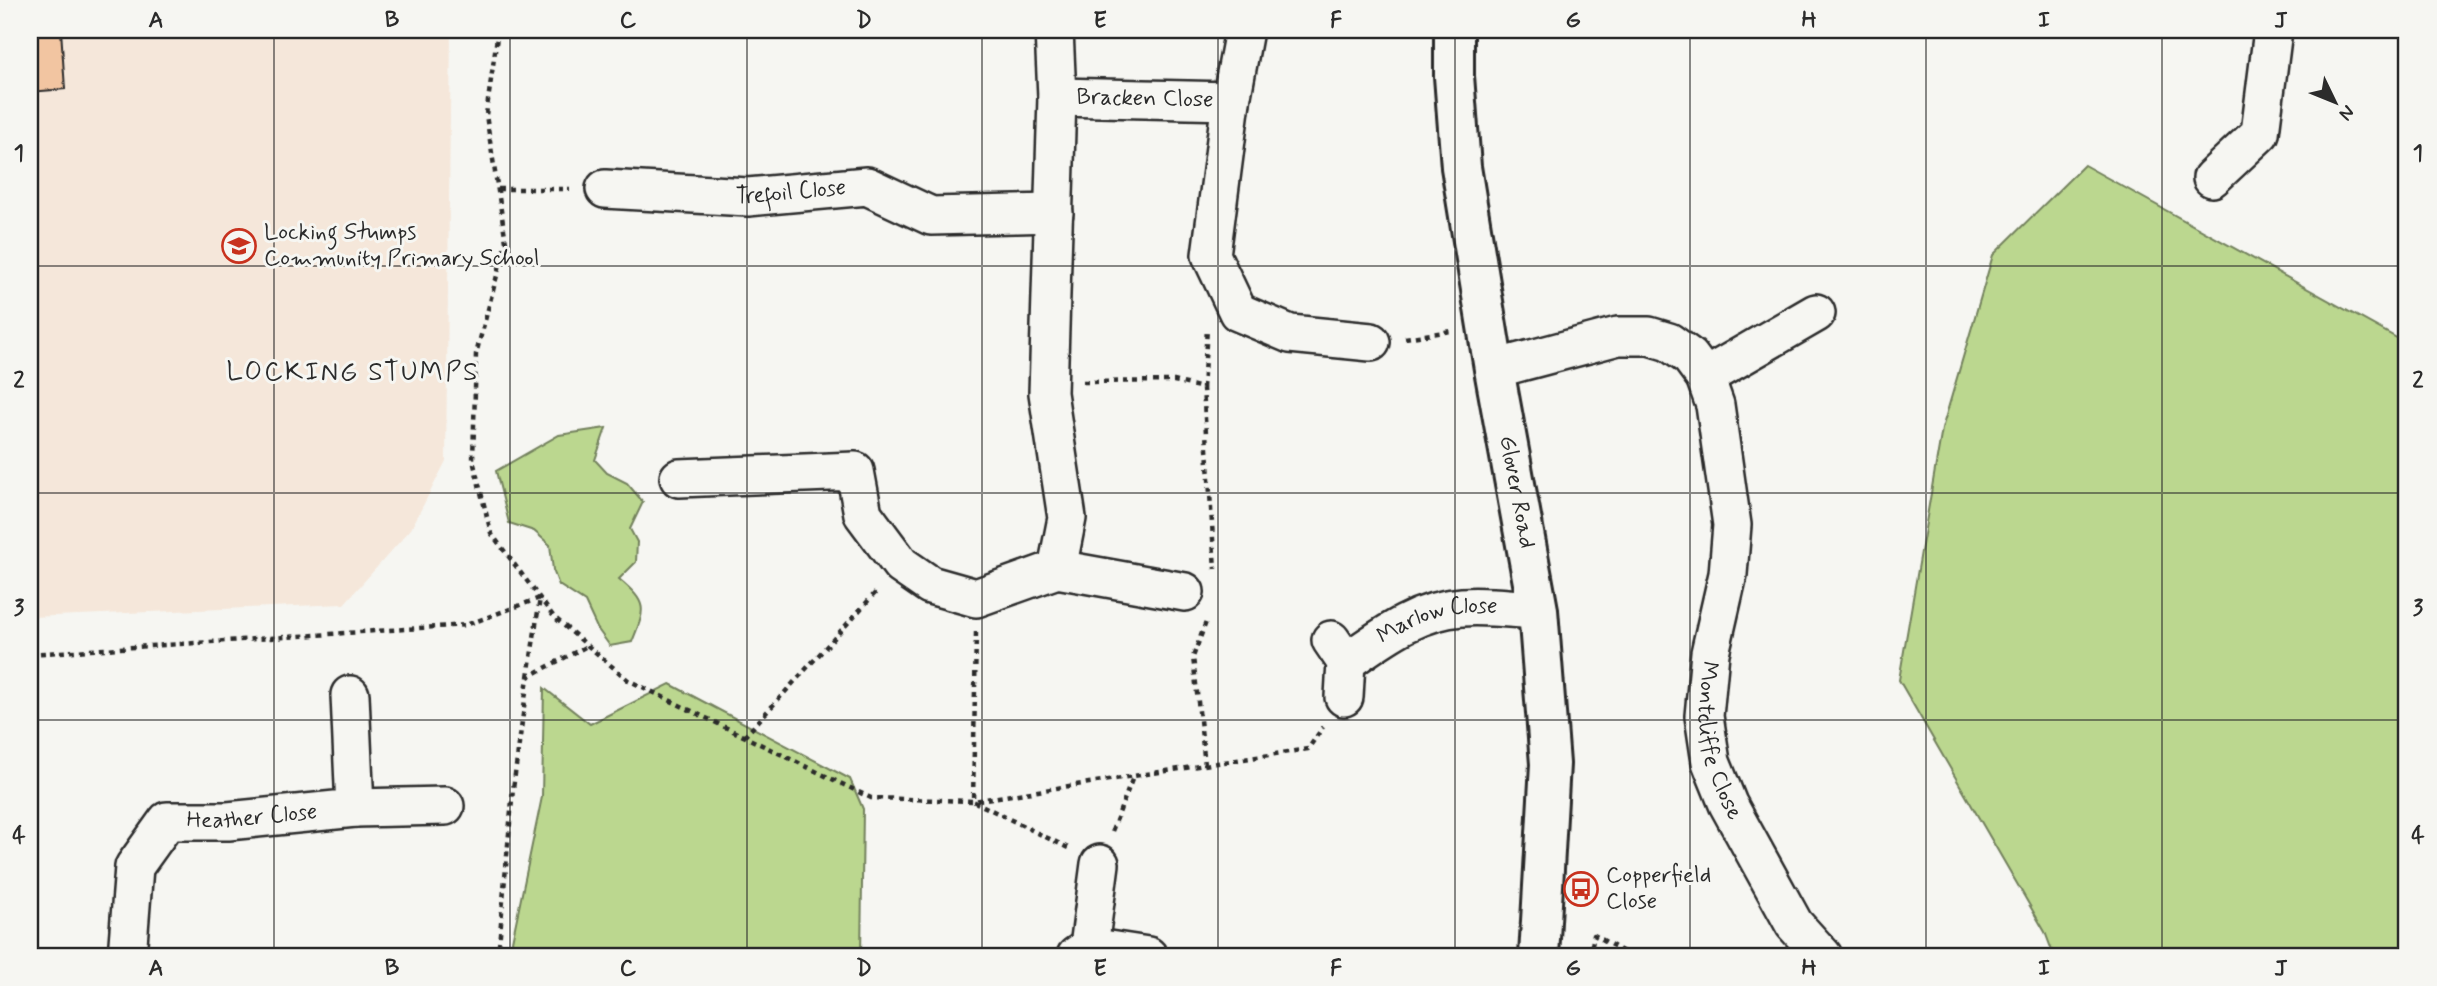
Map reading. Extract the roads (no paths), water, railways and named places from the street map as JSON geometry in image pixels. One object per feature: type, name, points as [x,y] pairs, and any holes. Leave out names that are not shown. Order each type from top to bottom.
[{"type":"street","points":[[1054,30],[1057,97],[1048,393],[1068,518],[1057,569]]},
{"type":"street","name":"Bracken Close","points":[[1244,30],[1231,102],[1211,255],[1238,312],[1290,334],[1371,342]]},
{"type":"street","name":"Glover Road","points":[[1454,30],[1454,76],[1461,167],[1538,610],[1550,764],[1539,956]]},
{"type":"street","points":[[2212,177],[2260,133],[2273,30]]},
{"type":"street","name":"Bracken Close","points":[[1057,97],[1231,102]]},
{"type":"street","name":"Trefoil Close","points":[[605,189],[748,197],[867,186],[931,216],[1054,212]]},
{"type":"street","points":[[1705,377],[1816,313]]},
{"type":"street","name":"Montcliffe Close","points":[[1494,369],[1618,336],[1649,336],[1669,342],[1690,357],[1705,377],[1715,405],[1731,525],[1728,574],[1710,653],[1704,716],[1712,762],[1728,804],[1794,924],[1823,956]]},
{"type":"street","points":[[679,478],[855,471],[863,514],[901,565],[930,584],[976,598],[1057,569],[1203,594]]},
{"type":"street","name":"Marlow Close","points":[[1340,667],[1396,627],[1436,611],[1462,607],[1538,610]]},
{"type":"street","points":[[350,695],[355,808]]},
{"type":"street","name":"Heather Close","points":[[127,956],[134,867],[167,821],[228,821],[355,808],[445,806]]},
{"type":"street","points":[[1100,864],[1083,952],[1148,956]]},
{"type":"place","name":"Locking Stumps Community Primary School","points":[[239,246]]},
{"type":"place","name":"Copperfield Close","points":[[1581,889]]},
{"type":"district","name":"LOCKING STUMPS","points":[[353,373]]}]
